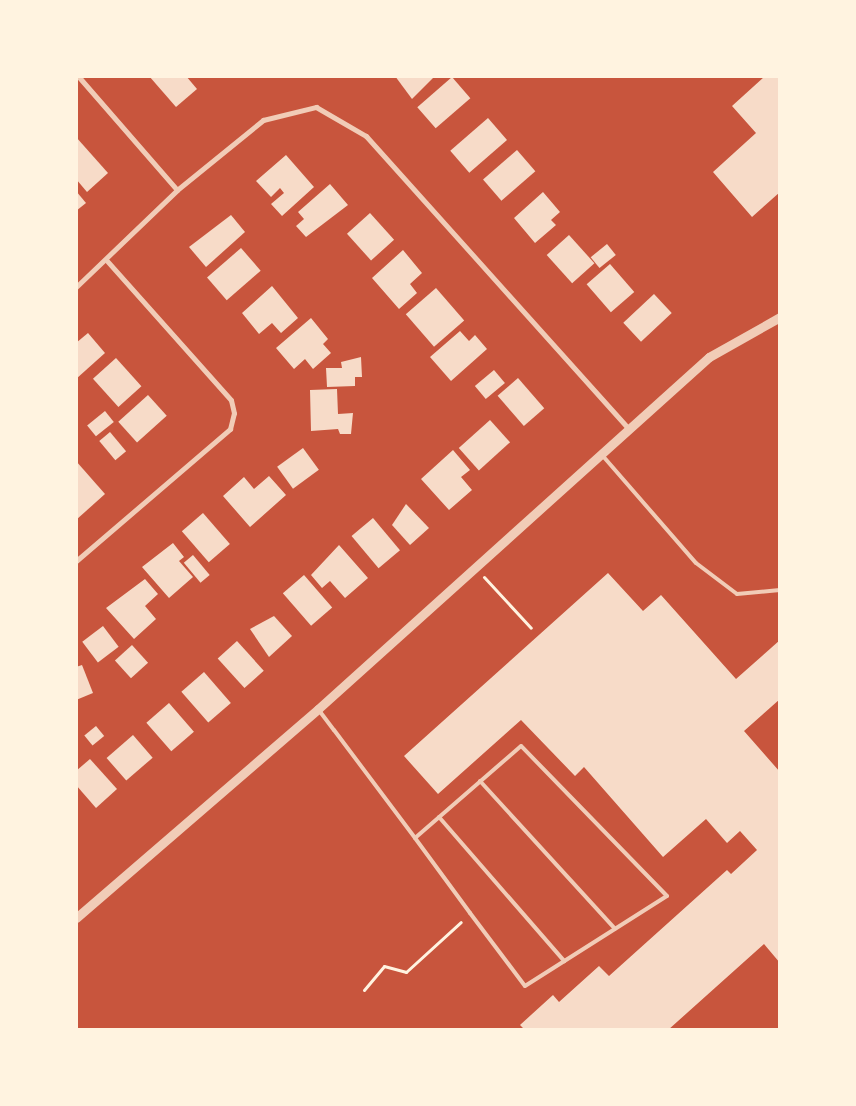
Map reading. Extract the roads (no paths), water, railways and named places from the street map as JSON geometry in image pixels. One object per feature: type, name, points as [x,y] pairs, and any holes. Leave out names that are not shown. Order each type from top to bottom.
[{"type":"street","points":[[78,76],[177,190]]},
{"type":"street","points":[[76,287],[107,261],[177,190],[263,120],[316,107],[366,136],[629,429]]},
{"type":"street","points":[[76,561],[230,429],[234,413],[230,400],[107,261]]},
{"type":"street","points":[[76,918],[318,709],[709,357],[780,317]]},
{"type":"lane","points":[[600,454],[696,563],[737,594],[780,590]]},
{"type":"lane","points":[[318,709],[414,838],[470,913],[525,986],[666,896],[521,746],[414,838]]},
{"type":"lane","points":[[480,781],[616,929]]},
{"type":"lane","points":[[439,817],[564,961]]}]
